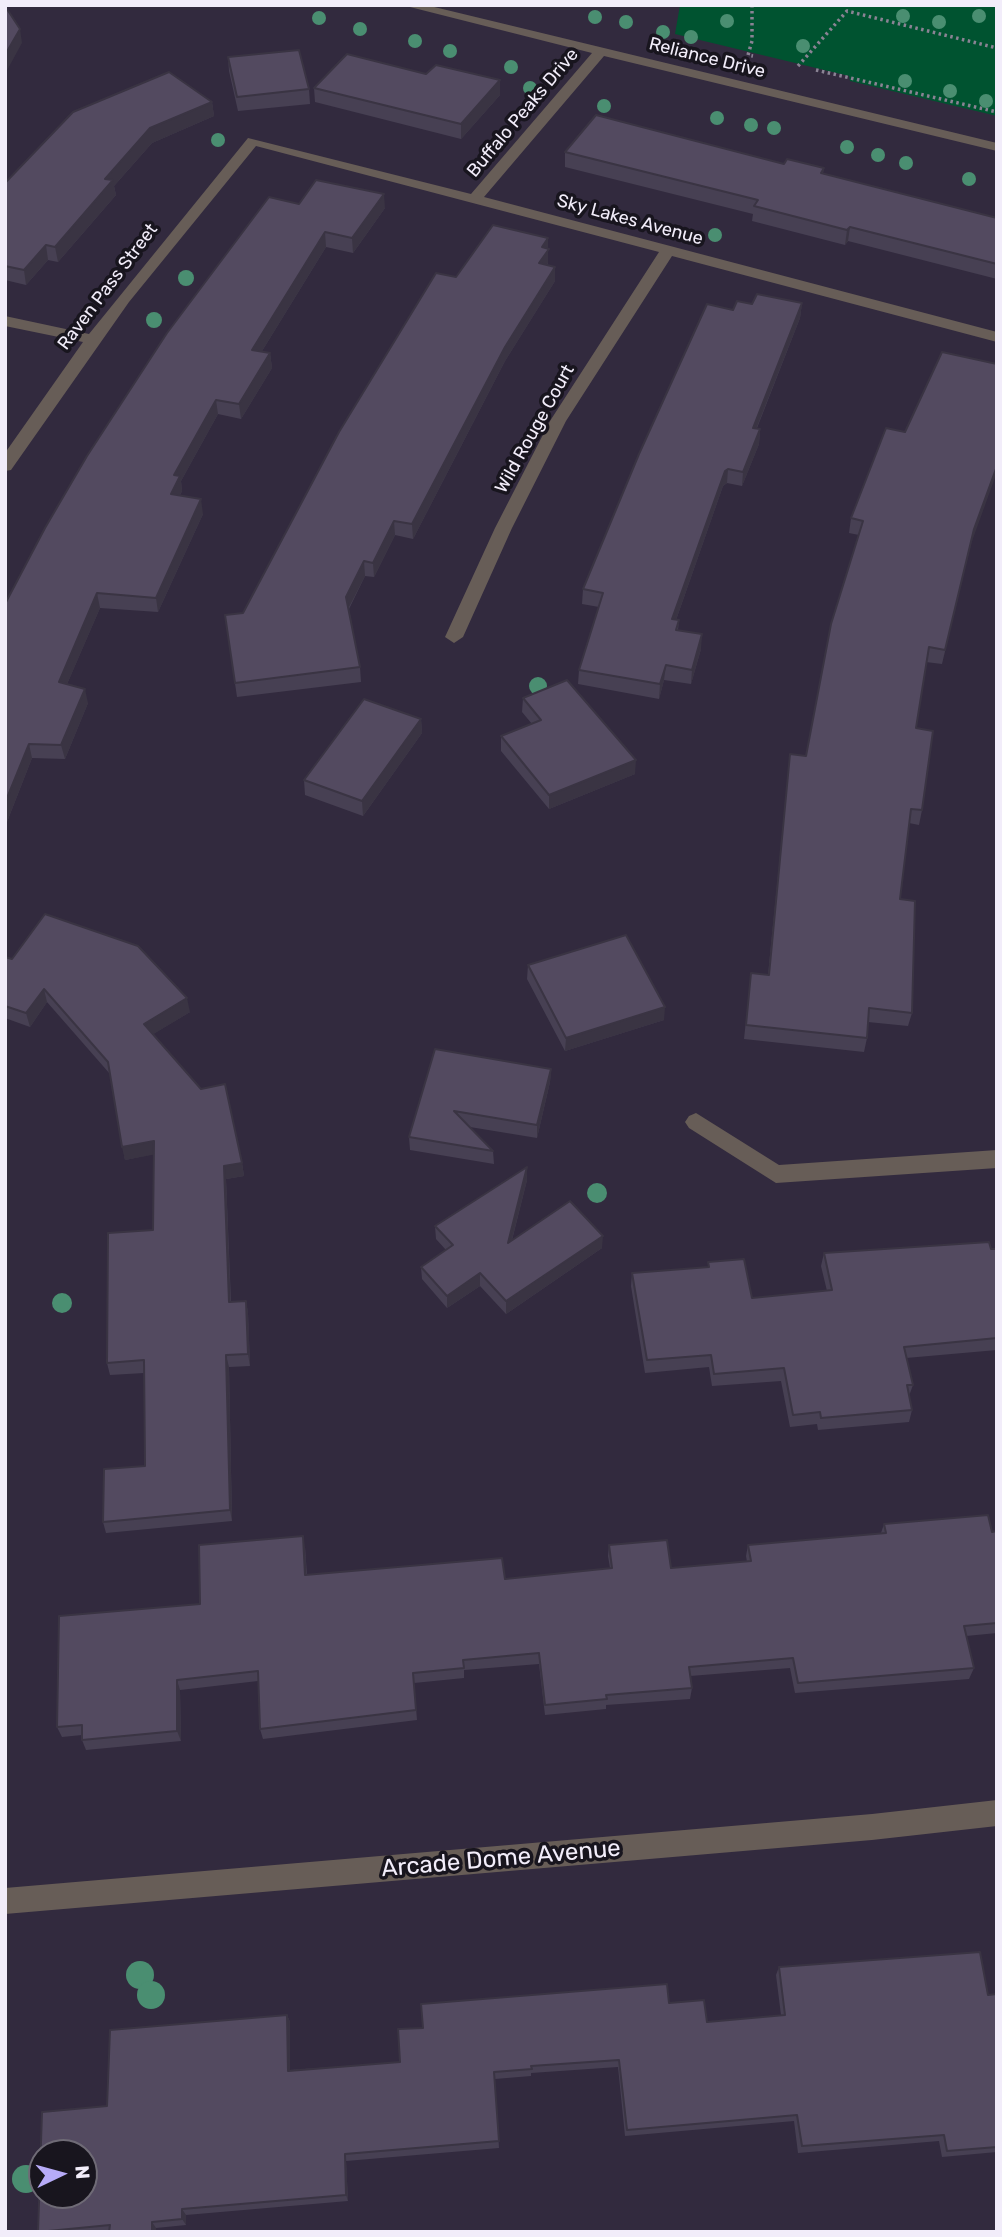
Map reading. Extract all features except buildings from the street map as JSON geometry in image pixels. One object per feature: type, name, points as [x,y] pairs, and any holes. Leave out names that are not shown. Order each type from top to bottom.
[{"type":"street","name":"Reliance Drive","points":[[408,5],[997,147]]},
{"type":"street","name":"Buffalo Peaks Drive","points":[[475,199],[600,51]]},
{"type":"street","name":"Sky Lakes Avenue","points":[[253,141],[997,337]]},
{"type":"street","name":"Raven Pass Street","points":[[5,466],[91,339],[158,252],[253,141]]},
{"type":"street","name":"Wild Rouge Court","points":[[454,637],[496,541],[558,421],[601,349],[668,250]]},
{"type":"street","points":[[5,321],[91,339]]},
{"type":"street","points":[[696,1122],[776,1174],[997,1158]]},
{"type":"street","name":"Arcade Dome Avenue","points":[[5,1901],[872,1827],[997,1812]]},
{"type":"path","points":[[752,5],[752,41],[748,55],[760,58]]},
{"type":"path","points":[[798,66],[847,11],[997,48]]},
{"type":"path","points":[[786,63],[997,112]]},
{"type":"green space","points":[[680,5],[997,5],[997,116],[850,81],[849,76],[675,34]]}]
